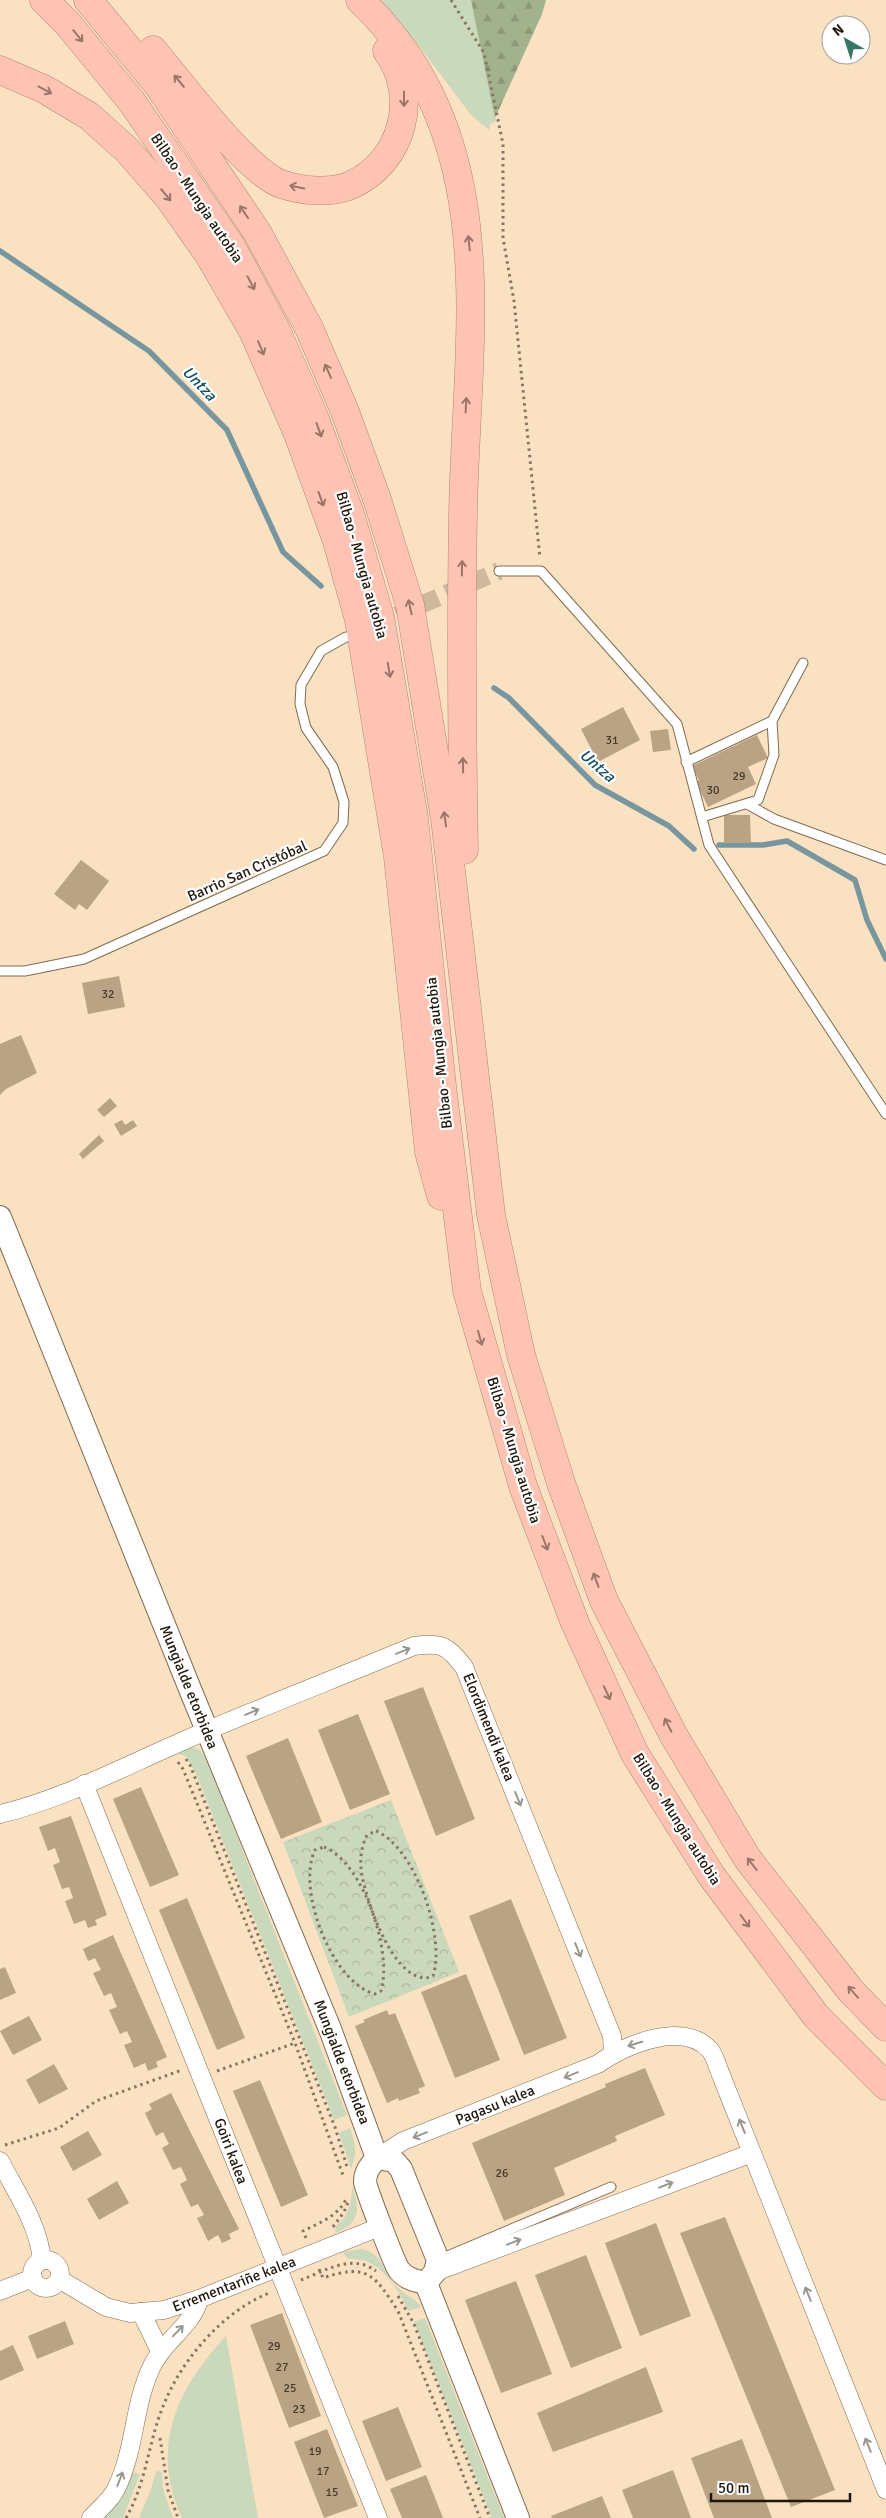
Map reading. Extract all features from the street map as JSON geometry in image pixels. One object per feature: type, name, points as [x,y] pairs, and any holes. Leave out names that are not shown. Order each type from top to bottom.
[{"type":"highway","name":"Bilbao - Mungia autobia","points":[[44,0],[68,24],[132,102],[231,246],[280,338],[313,414],[350,514],[380,617],[414,818],[442,1086],[467,1291],[523,1486],[575,1623],[635,1754],[711,1875],[810,2008],[886,2086]]},
{"type":"highway","name":"Bilbao - Mungia autobia","points":[[89,0],[158,85],[257,232],[309,328],[344,409],[377,499],[410,605],[445,820],[491,1215],[521,1354],[561,1484],[604,1601],[674,1736],[747,1858],[852,1991],[886,2027]]},
{"type":"highway","points":[[89,0],[113,12],[148,44],[223,133],[253,164],[280,184],[318,191],[350,186],[369,174],[384,159],[397,141],[405,116],[404,90],[394,60],[371,28],[345,0]]},
{"type":"highway","points":[[360,0],[379,18],[420,76],[444,128],[458,169],[466,213],[471,295],[464,460],[460,632],[466,989]]},
{"type":"highway","points":[[0,70],[44,89],[89,116],[127,150],[169,198],[209,254],[254,331],[298,434],[337,541],[360,620],[398,857],[429,1152],[467,1291]]},
{"type":"street","name":"Mungialde etorbidea","points":[[0,1216],[207,1731],[330,2029],[377,2158]]},
{"type":"street","name":"Elordimendi kalea","points":[[0,1814],[22,1809],[84,1784],[414,1646],[432,1644],[444,1646],[453,1652],[464,1667],[612,2036],[613,2052]]},
{"type":"street","name":"Goiri kalea","points":[[84,1784],[378,2518]]},
{"type":"street","name":"Pagasu kalea","points":[[377,2158],[403,2142],[598,2064],[613,2052],[658,2037],[696,2040],[711,2051],[886,2490]]},
{"type":"street","points":[[518,2518],[433,2272],[401,2169],[394,2161],[377,2158],[367,2170],[365,2182],[399,2270],[410,2279],[433,2272],[752,2153]]},
{"type":"street","points":[[0,2161],[28,2214],[41,2246],[42,2261],[33,2270],[34,2278],[40,2286],[48,2287],[59,2279],[60,2270],[55,2263],[42,2261]]},
{"type":"street","name":"Errementariñe kalea","points":[[59,2279],[106,2307],[130,2313],[164,2310],[199,2299],[382,2226]]},
{"type":"street","points":[[0,2291],[34,2278]]},
{"type":"street","points":[[91,2518],[115,2491],[128,2459],[140,2398],[160,2351],[196,2312],[199,2299]]},
{"type":"street","points":[[141,2312],[160,2351]]},
{"type":"lane","points":[[500,571],[542,571],[677,724],[709,844],[886,1114]]},
{"type":"lane","name":"Barrio San Cristóbal","points":[[0,971],[25,971],[84,959],[324,851],[343,823],[344,802],[333,767],[306,728],[300,704],[301,685],[321,652],[346,637]]},
{"type":"lane","points":[[702,818],[758,800],[774,755],[772,721],[803,664]]},
{"type":"lane","points":[[686,762],[772,721]]},
{"type":"lane","points":[[747,804],[774,819],[886,860]]},
{"type":"lane","points":[[433,2272],[611,2187]]},
{"type":"path","points":[[452,0],[484,54],[503,144],[503,238],[514,301],[542,571]]},
{"type":"path","points":[[180,1755],[190,1765],[194,1774],[335,2127],[348,2170]]},
{"type":"path","points":[[170,1760],[178,1761],[183,1769],[295,2043],[345,2184]]},
{"type":"path","points":[[370,1908],[358,1881],[333,1850],[324,1846],[315,1850],[310,1861],[309,1884],[318,1923],[332,1954],[348,1979],[364,1991],[375,1994],[381,1991],[384,1981],[380,1935],[370,1908],[361,1868],[362,1845],[366,1835],[376,1831],[385,1835],[398,1848],[410,1866],[422,1893],[432,1920],[436,1966],[433,1976],[427,1979],[416,1976],[401,1964],[384,1939],[370,1908]]},
{"type":"path","points":[[0,2147],[59,2128],[96,2101],[295,2043]]},
{"type":"path","points":[[334,2234],[333,2227],[344,2212],[348,2190],[348,2198],[339,2210],[330,2218],[303,2230],[322,2278],[346,2270],[367,2273],[382,2286],[398,2311],[480,2518]]},
{"type":"path","points":[[160,2438],[168,2490],[178,2518]]},
{"type":"green space","points":[[380,0],[471,0],[496,121],[490,124],[489,130],[471,115],[419,46]]},
{"type":"green space","points":[[471,0],[546,0],[542,14],[495,118]]},
{"type":"green space","points":[[185,1745],[200,1750],[206,1758],[347,2115],[334,2120],[197,1776],[186,1756],[176,1753]]},
{"type":"green space","points":[[391,1800],[459,1972],[349,2017],[283,1842]]},
{"type":"green space","points":[[350,2128],[355,2149],[351,2169],[339,2133]]},
{"type":"green space","points":[[352,2186],[357,2208],[354,2220],[350,2225],[335,2233],[336,2226],[344,2218],[349,2208]]},
{"type":"green space","points":[[362,2249],[369,2251],[379,2259],[396,2286],[421,2307],[408,2311],[402,2297],[382,2271],[367,2262],[347,2258],[343,2252]]},
{"type":"green space","points":[[425,2318],[504,2518],[492,2518],[414,2322]]},
{"type":"green space","points":[[226,2336],[258,2518],[182,2518],[172,2492],[168,2467],[168,2443],[173,2420],[182,2398],[194,2377]]},
{"type":"green space","points":[[156,2471],[162,2472],[163,2489],[173,2518],[139,2518],[151,2489]]},
{"type":"green space","points":[[131,2472],[140,2474],[123,2518],[104,2518],[114,2507]]},
{"type":"building","points":[[623,707],[640,740],[598,762],[581,729]]},
{"type":"building","points":[[668,729],[671,750],[653,752],[650,731]]},
{"type":"building","points":[[757,735],[768,758],[748,767],[756,784],[708,807],[696,782],[699,780],[692,766]]},
{"type":"building","points":[[724,815],[750,815],[751,843],[724,843]]},
{"type":"building","points":[[81,860],[109,881],[87,910],[79,904],[75,910],[54,894]]},
{"type":"building","points":[[119,976],[125,1007],[88,1014],[82,983]]},
{"type":"building","points":[[21,1035],[37,1073],[6,1089],[0,1095],[0,1044]]},
{"type":"building","points":[[110,1098],[117,1106],[104,1117],[97,1110]]},
{"type":"building","points":[[122,1120],[125,1125],[133,1120],[137,1126],[121,1136],[114,1124]]},
{"type":"building","points":[[99,1135],[104,1141],[83,1159],[79,1154]]},
{"type":"building","points":[[423,1687],[475,1819],[436,1836],[384,1701]]},
{"type":"building","points":[[358,1714],[390,1794],[350,1810],[318,1730]]},
{"type":"building","points":[[288,1738],[322,1822],[281,1839],[246,1756]]},
{"type":"building","points":[[141,1787],[179,1875],[150,1887],[113,1799]]},
{"type":"building","points":[[71,1816],[107,1915],[95,1920],[97,1925],[88,1928],[85,1920],[74,1924],[65,1901],[73,1898],[69,1887],[62,1889],[53,1865],[60,1862],[55,1848],[48,1851],[39,1827]]},
{"type":"building","points":[[187,1898],[245,2038],[217,2050],[159,1910]]},
{"type":"building","points":[[511,1899],[567,2038],[524,2055],[469,1916]]},
{"type":"building","points":[[113,1935],[167,2057],[156,2062],[158,2067],[148,2071],[145,2063],[134,2068],[124,2045],[132,2042],[127,2031],[120,2034],[109,2010],[117,2007],[111,1993],[104,1996],[93,1973],[101,1970],[95,1958],[88,1961],[83,1949]]},
{"type":"building","points":[[5,1967],[16,1993],[0,2000],[0,1969]]},
{"type":"building","points":[[466,1974],[500,2060],[455,2078],[421,1992]]},
{"type":"building","points":[[387,2010],[389,2015],[395,2013],[425,2086],[418,2089],[420,2093],[399,2101],[398,2098],[387,2103],[355,2026],[365,2022],[363,2020]]},
{"type":"building","points":[[29,2016],[42,2040],[13,2055],[0,2031]]},
{"type":"building","points":[[54,2064],[68,2089],[39,2104],[26,2080]]},
{"type":"building","points":[[645,2068],[665,2115],[615,2136],[617,2141],[554,2168],[565,2195],[504,2221],[472,2143],[606,2087],[605,2084]]},
{"type":"building","points":[[260,2080],[308,2195],[281,2207],[233,2091]]},
{"type":"building","points":[[171,2093],[239,2229],[229,2234],[231,2239],[222,2243],[218,2235],[208,2241],[197,2218],[204,2215],[198,2204],[191,2207],[180,2184],[187,2180],[181,2167],[173,2170],[162,2148],[169,2144],[163,2132],[156,2136],[145,2113],[152,2109],[149,2104]]},
{"type":"building","points":[[88,2131],[102,2155],[73,2171],[60,2147]]},
{"type":"building","points":[[117,2181],[129,2203],[99,2220],[87,2199]]},
{"type":"building","points":[[725,2217],[835,2490],[791,2507],[680,2233]]},
{"type":"building","points":[[656,2223],[691,2316],[640,2336],[605,2243]]},
{"type":"building","points":[[586,2255],[622,2348],[571,2368],[535,2275]]},
{"type":"building","points":[[516,2281],[552,2374],[501,2393],[465,2300]]},
{"type":"building","points":[[282,2313],[321,2416],[289,2428],[250,2325]]},
{"type":"building","points":[[65,2321],[74,2344],[37,2359],[28,2336]]},
{"type":"building","points":[[13,2345],[24,2370],[0,2381],[0,2351]]},
{"type":"building","points":[[646,2367],[663,2412],[553,2452],[537,2413]]},
{"type":"building","points":[[398,2407],[422,2467],[386,2481],[362,2421]]},
{"type":"building","points":[[327,2429],[358,2506],[324,2518],[294,2442]]},
{"type":"building","points":[[742,2439],[772,2518],[714,2518],[691,2458]]},
{"type":"building","points":[[673,2470],[691,2518],[633,2518],[622,2490]]},
{"type":"building","points":[[426,2475],[443,2518],[402,2518],[390,2489]]},
{"type":"building","points":[[602,2496],[611,2518],[552,2518],[551,2516]]},
{"type":"waterway","name":"Untza","points":[[0,251],[149,351],[227,430],[283,552],[321,586]]},
{"type":"waterway","name":"Untza","points":[[494,688],[509,698],[595,785],[669,826],[694,849]]},
{"type":"waterway","name":"Untza","points":[[719,845],[763,845],[787,841],[855,880],[867,920],[886,959]]},
{"type":"tunnel","points":[[372,626],[499,571]]}]
